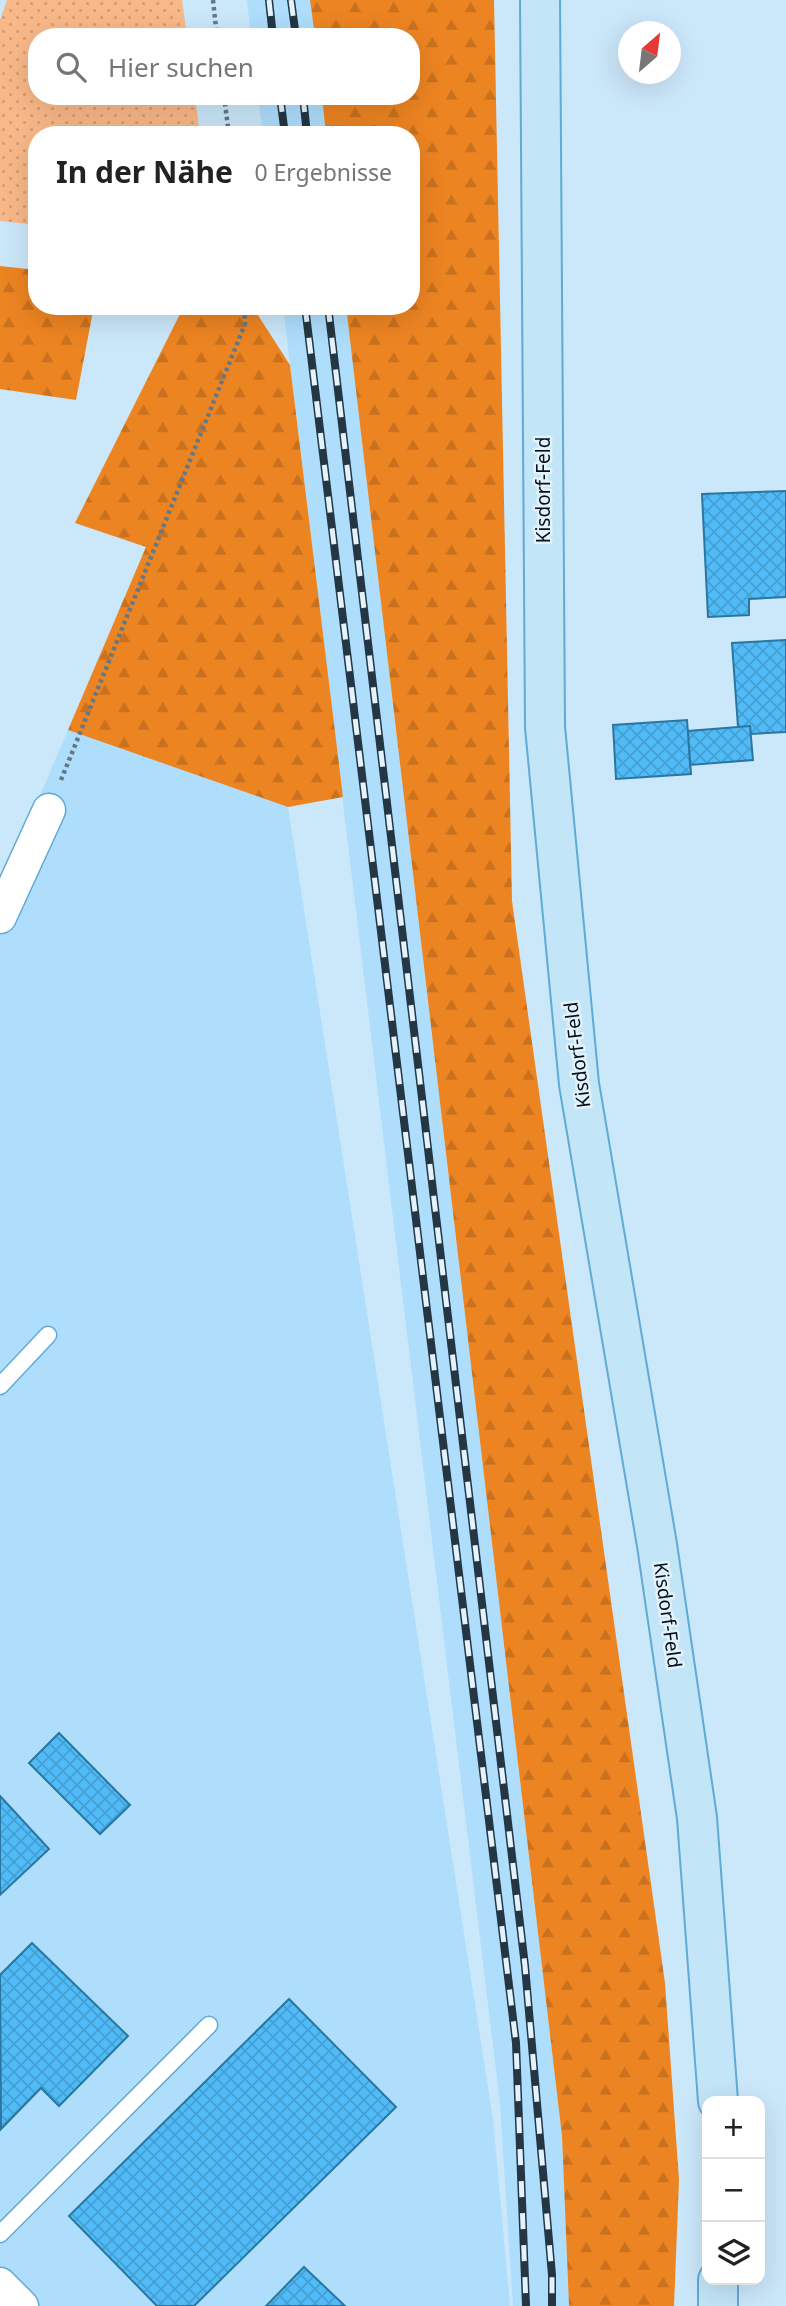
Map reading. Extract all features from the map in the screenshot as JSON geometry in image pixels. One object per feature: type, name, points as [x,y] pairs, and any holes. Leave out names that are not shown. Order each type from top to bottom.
[{"type":"main road","name":"Kisdorf-Feld","points":[[540,0],[545,727],[579,1084],[657,1545],[697,1818],[718,2096]]},
{"type":"main road","points":[[718,2285],[718,2306]]},
{"type":"street","points":[[0,917],[49,810]]},
{"type":"street","points":[[0,2284],[22,2306]]},
{"type":"lane","points":[[0,1386],[48,1335]]},
{"type":"lane","points":[[0,2234],[209,2025]]},
{"type":"path","points":[[213,0],[216,28]]},
{"type":"path","points":[[225,105],[228,126]]},
{"type":"path","points":[[49,810],[245,324],[244,315]]},
{"type":"shaded area","points":[[7,0],[182,0],[186,28],[28,28],[28,105],[196,105],[199,126],[28,126],[28,224],[0,221],[0,20]]},
{"type":"shaded area","points":[[247,0],[310,0],[314,28],[250,28]]},
{"type":"shaded area","points":[[259,105],[323,105],[325,126],[262,126]]},
{"type":"shaded area","points":[[284,315],[347,315],[562,2136],[569,2306],[513,2306],[500,2104]]},
{"type":"shaded area","points":[[68,730],[288,807],[493,2119],[510,2306],[0,2306],[0,889]]},
{"type":"green space","points":[[310,0],[494,0],[512,901],[665,1983],[679,2180],[674,2306],[569,2306],[562,2136],[347,315],[420,315],[420,126],[325,126],[323,105],[420,105],[420,28],[314,28]]},
{"type":"green space","points":[[0,266],[28,269],[28,315],[92,315],[76,400],[0,389]]},
{"type":"green space","points":[[179,315],[258,315],[290,365],[343,797],[288,807],[68,730],[146,547],[75,523]]},
{"type":"building","points":[[786,491],[786,597],[749,599],[749,615],[708,617],[702,494]]},
{"type":"building","points":[[786,640],[786,732],[751,734],[750,726],[738,727],[732,643]]},
{"type":"building","points":[[687,720],[691,774],[616,779],[613,725]]},
{"type":"building","points":[[750,726],[753,760],[690,765],[688,731]]},
{"type":"building","points":[[59,1733],[130,1805],[100,1834],[29,1763]]},
{"type":"building","points":[[0,1796],[49,1849],[0,1895]]},
{"type":"building","points":[[32,1943],[128,2036],[59,2106],[41,2088],[1,2129],[0,1975]]},
{"type":"building","points":[[289,1999],[396,2107],[194,2306],[157,2306],[69,2216]]},
{"type":"building","points":[[304,2267],[345,2306],[266,2306]]},
{"type":"railway","points":[[269,0],[272,28]]},
{"type":"railway","points":[[291,0],[295,28]]},
{"type":"railway","points":[[281,105],[284,126]]},
{"type":"railway","points":[[304,105],[306,126]]},
{"type":"railway","points":[[306,315],[516,2043],[526,2306]]},
{"type":"railway","points":[[329,315],[525,1966],[552,2275],[552,2306]]}]
